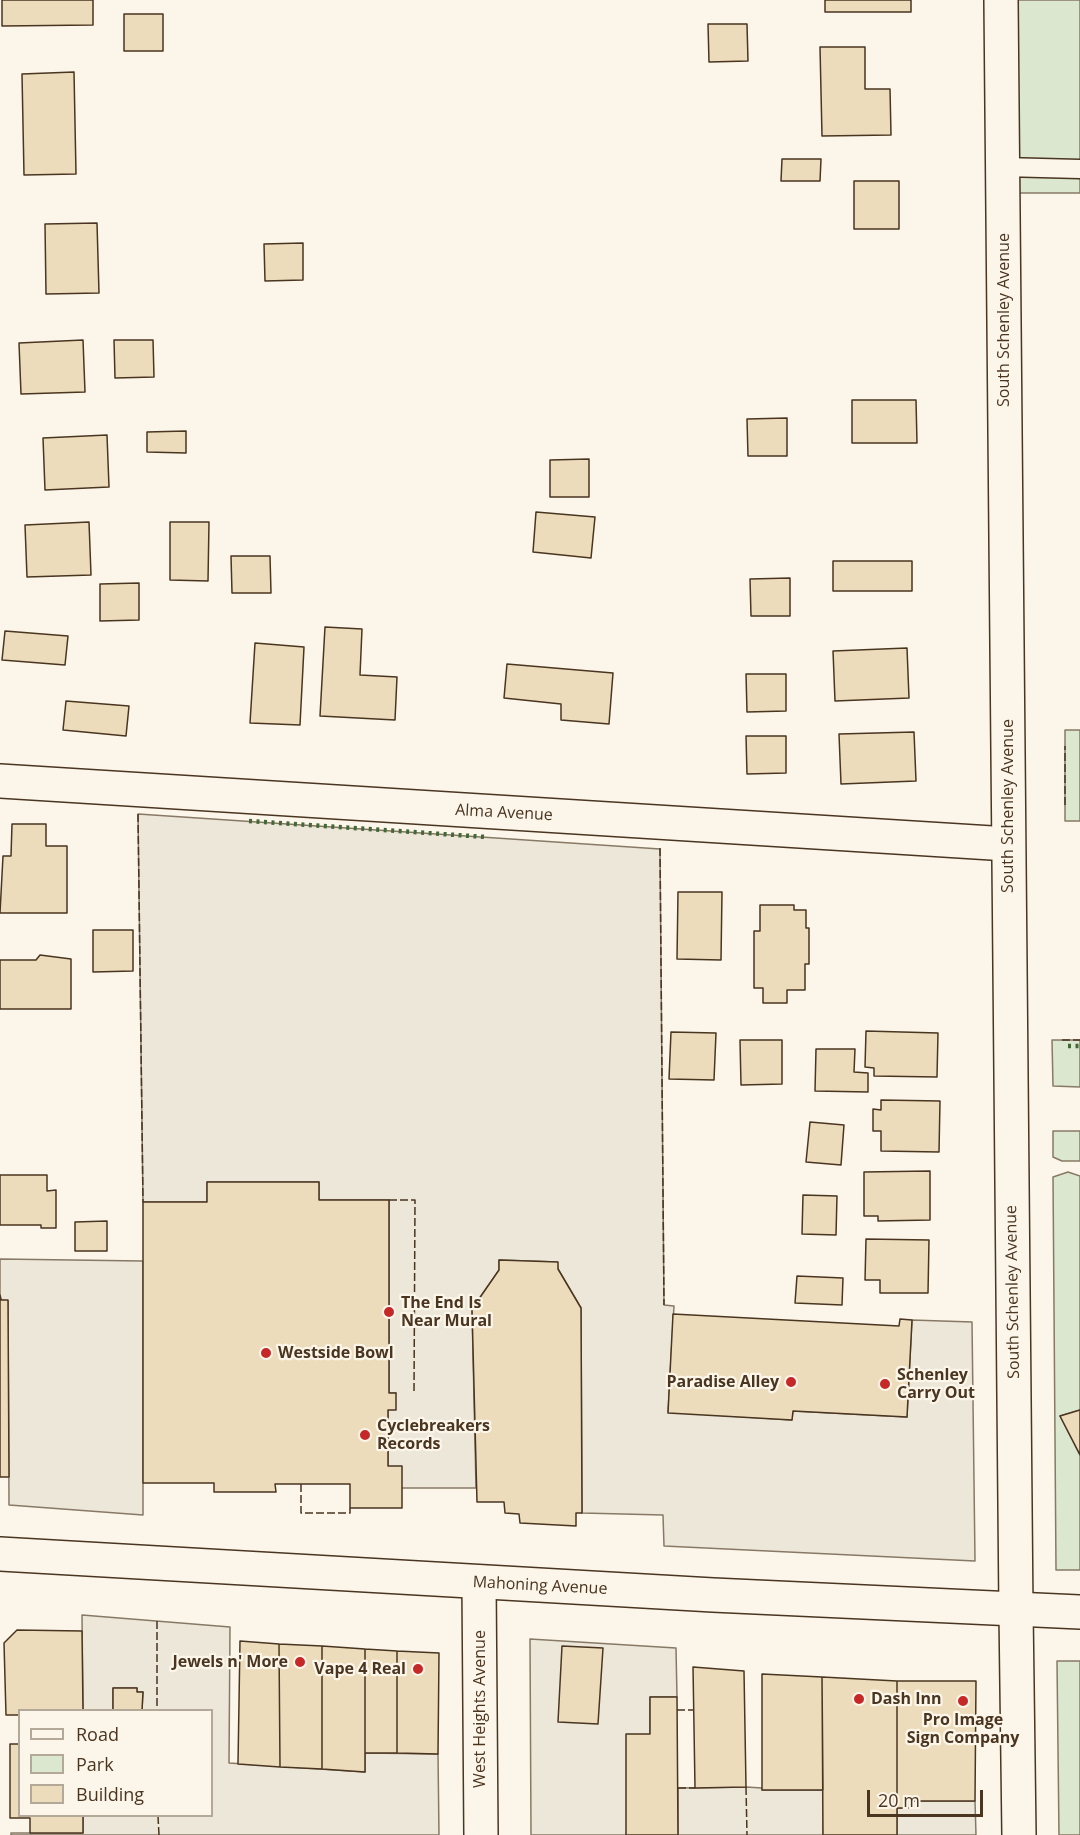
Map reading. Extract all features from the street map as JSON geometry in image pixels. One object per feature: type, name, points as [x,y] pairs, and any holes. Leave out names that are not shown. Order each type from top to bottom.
[{"type":"street","name":"South Schenley Avenue","points":[[1001,0],[1019,1835]]},
{"type":"street","name":"Alma Avenue","points":[[0,781],[1008,844]]},
{"type":"street","name":"Mahoning Avenue","points":[[0,1554],[1016,1611],[1080,1612]]},
{"type":"street","name":"West Heights Avenue","points":[[479,1582],[481,1835]]},
{"type":"lane","points":[[1003,166],[1080,169]]},
{"type":"green space","points":[[1001,0],[1080,0],[1080,193],[1003,193]]},
{"type":"green space","points":[[1065,730],[1080,730],[1080,821],[1065,821]]},
{"type":"green space","points":[[1052,1040],[1080,1040],[1080,1087],[1053,1086]]},
{"type":"green space","points":[[1053,1131],[1080,1131],[1080,1161],[1062,1161],[1053,1157]]},
{"type":"green space","points":[[1068,1172],[1080,1176],[1080,1410],[1060,1416],[1080,1455],[1080,1570],[1056,1570],[1053,1177]]},
{"type":"green space","points":[[1057,1661],[1080,1661],[1080,1835],[1059,1835]]},
{"type":"shaded area","points":[[138,814],[660,849],[664,1305],[674,1306],[668,1412],[792,1420],[793,1411],[907,1417],[912,1320],[972,1322],[975,1561],[664,1546],[663,1515],[582,1513],[581,1308],[558,1269],[557,1262],[499,1260],[499,1270],[472,1309],[476,1488],[402,1488],[388,1466],[388,1410],[396,1393],[389,1393],[389,1200],[319,1200],[319,1182],[207,1182],[207,1202],[143,1202]]},
{"type":"shaded area","points":[[0,1259],[143,1261],[143,1515],[9,1505],[8,1301],[1,1300],[0,1295]]},
{"type":"shaded area","points":[[82,1615],[230,1627],[229,1763],[365,1772],[365,1753],[438,1754],[439,1835],[11,1835],[11,1833],[83,1833],[83,1817],[213,1817],[213,1709],[142,1709],[143,1692],[137,1692],[137,1688],[113,1688],[113,1709],[83,1709]]},
{"type":"shaded area","points":[[530,1639],[676,1648],[677,1697],[650,1697],[650,1734],[626,1835],[531,1835]]},
{"type":"shaded area","points":[[678,1788],[762,1788],[762,1790],[823,1790],[823,1835],[678,1835]]},
{"type":"shaded area","points":[[913,1801],[975,1801],[976,1835],[897,1835],[897,1808],[913,1808]]},
{"type":"building","points":[[2,0],[93,0],[93,25],[2,26]]},
{"type":"building","points":[[825,0],[911,0],[911,12],[825,12]]},
{"type":"building","points":[[124,14],[163,14],[163,51],[124,51]]},
{"type":"building","points":[[708,24],[747,24],[748,61],[709,62]]},
{"type":"building","points":[[820,47],[865,47],[865,89],[890,89],[891,135],[822,136]]},
{"type":"building","points":[[74,72],[76,174],[24,175],[22,74]]},
{"type":"building","points":[[782,159],[821,159],[820,181],[781,181]]},
{"type":"building","points":[[854,181],[899,181],[899,229],[854,229]]},
{"type":"building","points":[[97,223],[99,293],[46,294],[45,224]]},
{"type":"building","points":[[303,243],[303,280],[265,281],[264,244]]},
{"type":"building","points":[[83,340],[85,392],[21,394],[19,343]]},
{"type":"building","points":[[114,340],[153,340],[154,377],[115,378]]},
{"type":"building","points":[[852,400],[916,400],[917,443],[852,443]]},
{"type":"building","points":[[787,418],[787,456],[748,456],[747,419]]},
{"type":"building","points":[[186,431],[186,453],[147,452],[147,432]]},
{"type":"building","points":[[107,435],[109,487],[45,490],[43,438]]},
{"type":"building","points":[[589,459],[589,497],[550,497],[550,460]]},
{"type":"building","points":[[536,512],[595,517],[591,558],[533,552]]},
{"type":"building","points":[[89,522],[91,575],[27,577],[25,525]]},
{"type":"building","points":[[170,522],[209,522],[208,581],[170,580]]},
{"type":"building","points":[[231,556],[270,556],[271,593],[232,593]]},
{"type":"building","points":[[833,561],[912,561],[912,591],[833,591]]},
{"type":"building","points":[[790,578],[790,616],[751,616],[750,579]]},
{"type":"building","points":[[139,583],[139,620],[100,621],[100,584]]},
{"type":"building","points":[[325,627],[362,629],[360,675],[397,677],[395,720],[320,716]]},
{"type":"building","points":[[5,631],[68,636],[65,665],[2,660]]},
{"type":"building","points":[[255,643],[304,647],[300,725],[250,723]]},
{"type":"building","points":[[907,648],[909,698],[835,701],[833,651]]},
{"type":"building","points":[[507,664],[613,673],[609,724],[561,720],[561,704],[504,698]]},
{"type":"building","points":[[746,674],[786,674],[786,711],[747,712]]},
{"type":"building","points":[[66,701],[129,706],[126,736],[63,730]]},
{"type":"building","points":[[914,732],[916,781],[841,784],[839,734]]},
{"type":"building","points":[[746,736],[786,736],[786,773],[747,774]]},
{"type":"building","points":[[12,824],[46,824],[46,846],[67,846],[67,913],[0,913],[3,856],[11,856]]},
{"type":"building","points":[[678,892],[722,892],[721,960],[677,959]]},
{"type":"building","points":[[760,905],[794,905],[794,910],[806,910],[806,928],[809,928],[809,964],[805,964],[805,990],[787,990],[787,1003],[763,1003],[763,988],[754,988],[754,931],[760,931]]},
{"type":"building","points":[[93,930],[133,930],[133,971],[93,972]]},
{"type":"building","points":[[40,955],[71,959],[71,1009],[0,1009],[0,960],[36,960]]},
{"type":"building","points":[[866,1031],[938,1033],[937,1077],[874,1076],[874,1068],[865,1067]]},
{"type":"building","points":[[671,1032],[716,1033],[714,1080],[669,1079]]},
{"type":"building","points":[[740,1040],[782,1040],[782,1084],[741,1085]]},
{"type":"building","points":[[816,1049],[855,1049],[854,1072],[868,1073],[868,1092],[815,1091]]},
{"type":"building","points":[[881,1100],[940,1101],[939,1152],[881,1151],[881,1131],[873,1131],[873,1109],[881,1110]]},
{"type":"building","points":[[810,1122],[844,1125],[841,1165],[806,1162]]},
{"type":"building","points":[[930,1171],[930,1220],[878,1221],[878,1216],[864,1216],[864,1172]]},
{"type":"building","points":[[0,1175],[47,1175],[47,1191],[56,1190],[56,1228],[41,1228],[41,1225],[0,1225]]},
{"type":"building","name":"Westside Bowl","points":[[207,1182],[319,1182],[319,1200],[389,1200],[389,1393],[396,1393],[396,1410],[388,1410],[388,1466],[402,1466],[402,1508],[350,1508],[350,1484],[275,1484],[276,1492],[214,1492],[214,1483],[143,1483],[143,1202],[207,1202]]},
{"type":"building","points":[[803,1195],[837,1196],[836,1235],[802,1234]]},
{"type":"building","points":[[107,1221],[107,1251],[75,1251],[75,1222]]},
{"type":"building","points":[[866,1239],[929,1240],[928,1293],[880,1293],[880,1280],[865,1280]]},
{"type":"building","points":[[499,1260],[558,1262],[558,1269],[581,1308],[582,1513],[576,1513],[576,1526],[520,1523],[519,1514],[505,1513],[504,1502],[477,1502],[472,1309],[499,1270]]},
{"type":"building","points":[[797,1276],[843,1278],[842,1305],[795,1303]]},
{"type":"building","points":[[0,1295],[1,1300],[8,1300],[9,1477],[0,1477]]},
{"type":"building","points":[[673,1314],[899,1326],[900,1319],[912,1320],[907,1417],[793,1411],[792,1420],[668,1413]]},
{"type":"building","points":[[1080,1410],[1080,1455],[1060,1416]]},
{"type":"building","points":[[17,1630],[82,1631],[83,1709],[18,1709],[18,1715],[6,1715],[4,1643]]},
{"type":"building","points":[[240,1641],[279,1644],[280,1767],[238,1764]]},
{"type":"building","points":[[279,1644],[322,1646],[322,1769],[280,1767]]},
{"type":"building","points":[[322,1646],[365,1649],[365,1772],[322,1769]]},
{"type":"building","points":[[562,1646],[603,1648],[598,1724],[558,1722]]},
{"type":"building","points":[[365,1649],[397,1651],[397,1753],[365,1753]]},
{"type":"building","points":[[397,1651],[439,1653],[438,1754],[397,1753]]},
{"type":"building","points":[[693,1667],[744,1671],[746,1787],[695,1788]]},
{"type":"building","points":[[762,1674],[822,1677],[823,1790],[762,1790]]},
{"type":"building","points":[[822,1677],[897,1681],[897,1835],[823,1835]]},
{"type":"building","points":[[897,1681],[976,1681],[975,1801],[913,1801],[913,1808],[897,1808]]},
{"type":"building","points":[[113,1688],[137,1688],[137,1692],[143,1692],[142,1709],[113,1709]]},
{"type":"building","points":[[650,1697],[677,1697],[678,1835],[626,1835],[626,1734],[650,1734]]},
{"type":"building","points":[[10,1744],[18,1744],[18,1817],[83,1817],[83,1833],[30,1833],[30,1818],[10,1818]]},
{"type":"hedge","points":[[249,821],[486,837]]},
{"type":"hedge","points":[[1068,1046],[1080,1046]]},
{"type":"fence","points":[[1065,746],[1065,805]]},
{"type":"fence","points":[[138,814],[143,1202]]},
{"type":"fence","points":[[660,848],[664,1305]]},
{"type":"fence","points":[[1062,1040],[1080,1040]]},
{"type":"fence","points":[[389,1200],[415,1200],[414,1393]]},
{"type":"fence","points":[[301,1484],[301,1513],[350,1513],[350,1508]]},
{"type":"fence","points":[[157,1621],[157,1709]]},
{"type":"fence","points":[[677,1710],[694,1710]]},
{"type":"fence","points":[[746,1787],[747,1835]]},
{"type":"fence","points":[[678,1788],[695,1788]]},
{"type":"fence","points":[[158,1817],[159,1835]]},
{"type":"place","name":"The End Is Near Mural","points":[[389,1312]]},
{"type":"place","name":"Westside Bowl","points":[[266,1353]]},
{"type":"place","name":"Paradise Alley","points":[[791,1382]]},
{"type":"place","name":"Schenley Carry Out","points":[[885,1384]]},
{"type":"place","name":"Cyclebreakers Records","points":[[365,1435]]},
{"type":"place","name":"Jewels n' More","points":[[300,1662]]},
{"type":"place","name":"Vape 4 Real","points":[[418,1669]]},
{"type":"place","name":"Dash Inn","points":[[859,1699]]},
{"type":"place","name":"Pro Image Sign Company","points":[[963,1701]]}]
